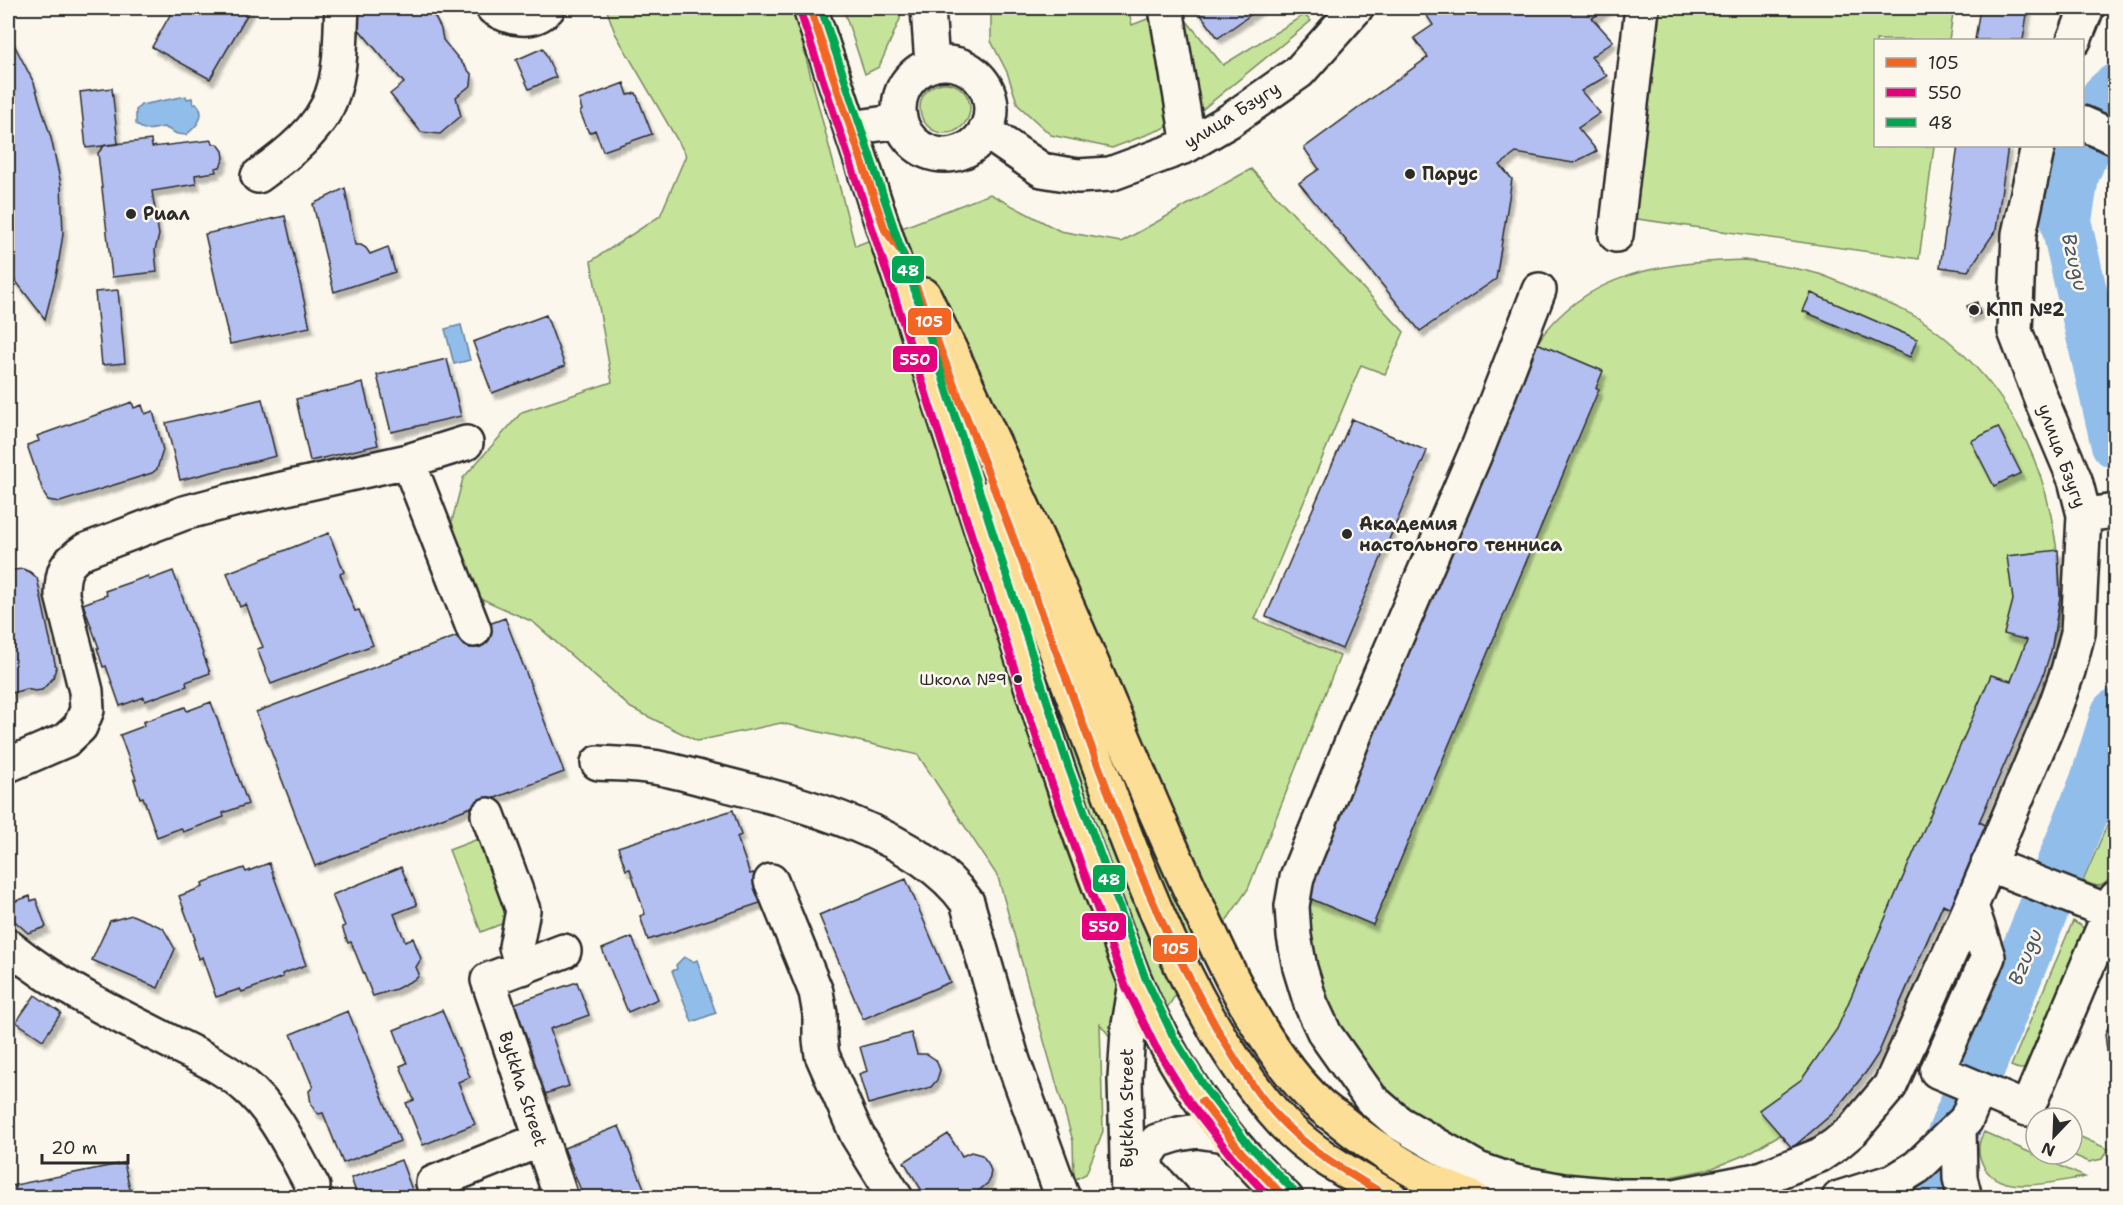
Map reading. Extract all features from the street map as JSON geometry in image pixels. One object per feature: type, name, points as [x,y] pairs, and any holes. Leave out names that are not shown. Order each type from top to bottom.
[{"type":"main road","points":[[810,8],[851,128],[895,243],[1034,592],[1123,829],[1162,924],[1204,1008],[1256,1091],[1284,1125],[1324,1158],[1391,1197]]},
{"type":"main road","points":[[895,243],[1082,842],[1136,983],[1172,1053],[1225,1135],[1261,1175],[1286,1197]]},
{"type":"main road","points":[[895,243],[992,434],[1195,902],[1236,990],[1256,1025],[1313,1099],[1351,1130],[1381,1153],[1422,1175],[1472,1197]]},
{"type":"street","points":[[258,176],[295,147],[315,125],[332,96],[339,62],[342,8]]},
{"type":"street","points":[[493,8],[511,18],[527,18],[546,11],[548,8]]},
{"type":"street","points":[[928,8],[932,64]]},
{"type":"street","points":[[1166,8],[1186,133],[1186,146]]},
{"type":"street","name":"улица Бзугу","points":[[985,131],[1042,170],[1077,176],[1110,174],[1186,146],[1229,121],[1299,72],[1356,8]]},
{"type":"street","points":[[1616,235],[1642,8]]},
{"type":"street","points":[[2074,39],[2087,8]]},
{"type":"street","points":[[932,64],[956,64],[968,68],[978,75],[985,85],[991,108],[985,131],[978,141],[957,153],[945,155],[933,153],[912,141],[900,121],[898,109],[905,86],[921,68],[932,64]]},
{"type":"street","points":[[851,128],[900,121]]},
{"type":"street","points":[[2084,124],[2115,138]]},
{"type":"street","name":"улица Бзугу","points":[[1539,290],[1479,445],[1360,722],[1297,877],[1292,906],[1299,968],[1311,1004],[1325,1034],[1371,1099],[1399,1124],[1478,1169],[1515,1182],[1563,1191],[1596,1194],[1675,1196],[1757,1180],[1820,1155],[1853,1130],[1890,1086],[1971,906],[2054,710],[2068,671],[2078,633],[2100,513],[2075,480],[2015,331],[2019,234],[2038,147]]},
{"type":"street","points":[[8,765],[66,740],[80,727],[87,710],[86,692],[62,595],[65,567],[84,551],[184,513],[408,461],[466,443]]},
{"type":"street","points":[[408,461],[474,630]]},
{"type":"street","points":[[598,763],[653,767],[766,795],[859,824],[923,860],[955,885],[967,902],[1013,1061],[1063,1197]]},
{"type":"street","points":[[488,815],[523,910],[516,947],[522,968],[564,951]]},
{"type":"street","points":[[1971,906],[1988,957],[1937,1071],[2027,1109],[2102,904],[1988,864]]},
{"type":"street","points":[[771,881],[816,992],[820,1014],[822,1055],[857,1135],[896,1197]]},
{"type":"street","points":[[8,946],[37,970],[84,999],[211,1063],[245,1085],[273,1116],[313,1187]]},
{"type":"street","name":"Bytkha Street","points":[[522,968],[488,980],[561,1197]]},
{"type":"street","name":"Bytkha Street","points":[[1131,1197],[1125,1079],[1128,1031],[1136,983]]},
{"type":"street","points":[[1839,1197],[1896,1180],[1917,1167],[1959,1128],[1966,1119],[1979,1089]]},
{"type":"street","points":[[1959,1128],[1960,1178],[1965,1197]]},
{"type":"street","points":[[1131,1197],[1149,1153],[1157,1141],[1197,1131],[1225,1135]]},
{"type":"street","points":[[433,1183],[540,1140]]},
{"type":"street","points":[[1131,1197],[1154,1178],[1173,1197]]},
{"type":"green space","points":[[606,8],[793,8],[855,246],[990,194],[1060,231],[1121,242],[1251,169],[1404,332],[1385,374],[1361,365],[1255,619],[1340,656],[1248,889],[1130,1062],[1100,1024],[1103,1131],[1086,1174],[1074,1180],[1073,1141],[998,877],[918,755],[781,723],[697,741],[631,708],[533,622],[462,590],[450,529],[463,478],[522,412],[612,382],[591,261],[660,216],[686,155],[615,33]]},
{"type":"green space","points":[[843,8],[900,8],[900,19],[879,67],[865,74]]},
{"type":"green space","points":[[991,8],[1128,8],[1132,25],[1176,8],[1223,65],[1304,15],[1311,21],[1193,117],[1112,148],[1051,135],[1018,105],[1007,72],[991,41]]},
{"type":"green space","points":[[1648,8],[1954,8],[1949,39],[1874,39],[1874,147],[1934,147],[1919,259],[1617,216]]},
{"type":"green space","points":[[945,83],[954,85],[965,94],[970,108],[968,117],[959,128],[945,133],[936,131],[925,122],[920,108],[922,99],[931,88]]},
{"type":"green space","points":[[1744,260],[1819,274],[1905,311],[1930,326],[1974,365],[2010,412],[2024,437],[2045,492],[2059,570],[2060,595],[2055,634],[2038,687],[1979,822],[1990,827],[1953,909],[1943,905],[1878,1054],[1832,1114],[1792,1148],[1781,1134],[1747,1154],[1710,1169],[1635,1184],[1533,1177],[1441,1138],[1377,1083],[1321,1001],[1304,896],[1537,343],[1556,319],[1578,300],[1602,286],[1656,268]]},
{"type":"green space","points":[[2115,807],[2115,862],[2108,881],[2095,886],[2083,881]]},
{"type":"green space","points":[[478,839],[509,921],[481,932],[449,850]]},
{"type":"green space","points":[[2073,921],[2084,928],[2086,934],[2030,1066],[2018,1069],[2011,1066]]},
{"type":"green space","points":[[1984,1132],[2024,1150],[2024,1166],[2060,1166],[2085,1177],[2028,1185],[2000,1181],[1990,1174],[1980,1159],[1980,1140]]},
{"type":"green space","points":[[2084,1138],[2108,1149],[2102,1159],[2089,1162],[2084,1160]]},
{"type":"water","points":[[186,96],[187,99],[192,98],[193,104],[197,104],[200,108],[201,117],[197,125],[186,135],[177,134],[164,127],[146,129],[136,124],[136,110],[141,105]]},
{"type":"water","points":[[461,325],[470,360],[454,364],[445,329]]},
{"type":"water","points":[[684,957],[693,962],[697,960],[716,1013],[692,1022],[672,971],[677,969],[676,965]]},
{"type":"building","points":[[174,8],[251,8],[210,79],[152,47]]},
{"type":"building","points":[[368,8],[425,9],[435,17],[443,40],[472,75],[471,85],[456,97],[461,116],[440,134],[421,132],[390,94],[404,83],[352,21]]},
{"type":"building","points":[[1196,8],[1260,8],[1218,38]]},
{"type":"building","name":"Парус","points":[[1422,8],[1609,8],[1592,18],[1613,41],[1591,57],[1607,76],[1581,91],[1600,113],[1578,128],[1597,151],[1573,163],[1516,153],[1500,165],[1512,179],[1496,279],[1420,331],[1299,183],[1319,169],[1304,148],[1428,57],[1414,38],[1433,25]]},
{"type":"building","points":[[1980,8],[2028,8],[2023,39],[1975,39]]},
{"type":"building","points":[[8,33],[34,83],[51,138],[61,184],[63,234],[57,272],[45,319],[8,271]]},
{"type":"building","points":[[543,48],[556,77],[529,89],[516,60]]},
{"type":"building","points":[[624,83],[628,95],[636,93],[652,134],[603,151],[595,130],[589,133],[580,112],[582,110],[579,100]]},
{"type":"building","points":[[112,88],[118,144],[86,148],[80,92]]},
{"type":"building","name":"Риал","points":[[151,140],[152,147],[212,140],[213,144],[218,144],[223,151],[224,158],[220,167],[215,168],[216,172],[195,175],[196,184],[152,191],[159,235],[155,250],[157,272],[112,277],[98,153],[105,145]]},
{"type":"building","points":[[1958,147],[2008,147],[1996,230],[1968,271],[1940,267]]},
{"type":"building","points":[[345,188],[355,245],[366,248],[370,254],[388,247],[395,272],[334,292],[313,204]]},
{"type":"building","points":[[285,216],[310,327],[230,344],[205,234]]},
{"type":"building","points":[[118,290],[125,363],[102,365],[95,292]]},
{"type":"building","points":[[1811,293],[1917,339],[1910,357],[1803,311]]},
{"type":"building","name":"КПП №2","points":[[1977,302],[1980,314],[1970,317],[1967,306]]},
{"type":"building","points":[[546,315],[565,366],[492,393],[473,342]]},
{"type":"building","points":[[1537,343],[1603,371],[1596,388],[1599,389],[1373,925],[1304,896]]},
{"type":"building","points":[[447,359],[461,416],[391,432],[377,375]]},
{"type":"building","points":[[363,383],[378,445],[310,461],[296,399]]},
{"type":"building","points":[[262,399],[276,456],[180,480],[166,423]]},
{"type":"building","points":[[132,402],[134,408],[142,405],[145,414],[153,411],[163,450],[157,469],[152,473],[60,502],[48,500],[27,445],[39,441],[37,436]]},
{"type":"building","name":"Академия настольного тенниса","points":[[1352,419],[1427,451],[1342,649],[1266,616]]},
{"type":"building","points":[[1998,427],[2021,473],[1994,486],[1971,441]]},
{"type":"building","points":[[329,533],[344,572],[340,574],[355,611],[359,610],[373,645],[271,684],[257,649],[263,647],[246,604],[240,607],[227,573]]},
{"type":"building","points":[[2058,550],[2060,597],[2051,651],[2042,679],[1979,822],[1990,827],[1953,909],[1943,904],[1878,1054],[1832,1114],[1792,1148],[1759,1110],[1802,1079],[1837,1029],[1991,675],[2011,681],[2027,640],[2004,634],[2013,600],[2007,556]]},
{"type":"building","points":[[23,569],[37,578],[56,668],[53,678],[42,690],[26,689],[12,693],[8,698],[8,573]]},
{"type":"building","points":[[173,571],[210,673],[186,682],[187,686],[145,701],[144,697],[120,706],[106,666],[103,667],[97,648],[99,648],[83,604],[107,595],[105,591],[148,576],[149,580]]},
{"type":"building","points":[[505,618],[564,772],[315,866],[256,712]]},
{"type":"building","points":[[211,702],[248,804],[223,813],[224,817],[183,832],[181,828],[157,837],[143,797],[140,798],[134,779],[136,779],[120,735],[144,726],[143,722],[185,707],[187,711]]},
{"type":"building","points":[[733,810],[741,835],[737,837],[763,902],[648,940],[640,916],[645,914],[630,869],[626,870],[618,847]]},
{"type":"building","points":[[269,863],[306,965],[282,974],[283,977],[242,992],[240,989],[216,997],[202,957],[199,959],[193,940],[195,939],[179,896],[203,887],[202,883],[244,868],[246,872]]},
{"type":"building","points":[[401,867],[417,905],[394,914],[405,941],[413,938],[421,959],[416,967],[419,974],[417,978],[396,989],[373,996],[351,942],[348,943],[342,927],[345,926],[332,895]]},
{"type":"building","points":[[906,879],[950,982],[863,1019],[819,915]]},
{"type":"building","points":[[30,896],[31,901],[36,899],[46,927],[28,933],[8,915],[14,907],[13,902]]},
{"type":"building","points":[[132,915],[163,928],[175,949],[158,988],[92,960],[110,921]]},
{"type":"building","points":[[632,937],[658,999],[628,1012],[602,949]]},
{"type":"building","points":[[577,982],[589,1015],[550,1029],[569,1086],[542,1095],[510,1005]]},
{"type":"building","points":[[35,995],[61,1013],[43,1040],[16,1022]]},
{"type":"building","points":[[442,1010],[470,1077],[458,1082],[475,1124],[423,1145],[406,1103],[414,1100],[400,1066],[407,1063],[394,1030]]},
{"type":"building","points":[[348,1011],[400,1141],[343,1163],[323,1113],[319,1114],[315,1111],[311,1104],[309,1091],[313,1087],[291,1034]]},
{"type":"building","points":[[2116,1011],[2116,1080],[2109,1068],[2105,1034]]},
{"type":"building","points":[[911,1033],[917,1054],[927,1054],[936,1060],[940,1070],[937,1080],[931,1087],[868,1104],[859,1074],[867,1071],[860,1047]]},
{"type":"building","points":[[619,1126],[648,1198],[584,1198],[564,1148]]},
{"type":"building","points":[[948,1134],[962,1156],[971,1152],[982,1155],[991,1171],[989,1182],[970,1198],[912,1198],[911,1196],[921,1189],[904,1162]]},
{"type":"building","points":[[401,1160],[415,1198],[358,1198],[351,1178]]},
{"type":"building","points":[[124,1163],[132,1198],[12,1198],[10,1186]]},
{"type":"waterway","name":"Bzugu","points":[[2116,89],[2106,98],[2074,174],[2066,223],[2116,443]]},
{"type":"waterway","name":"Bzugu","points":[[1927,1198],[2095,782],[2116,714]]},
{"type":"transit line","name":"105","points":[[810,8],[885,230],[904,255],[1109,793],[1165,929],[1225,1042],[1266,1104],[1288,1128],[1316,1151],[1390,1198]]},
{"type":"transit line","name":"48","points":[[821,8],[1068,766],[1145,977],[1173,1036],[1208,1092],[1248,1144],[1293,1190]]},
{"type":"transit line","name":"550","points":[[800,11],[1048,773],[1125,985],[1155,1046],[1190,1103],[1232,1157],[1270,1198]]},
{"type":"transit line","name":"105","points":[[1202,1101],[1241,1152],[1285,1198]]},
{"type":"place","name":"Парус","points":[[1410,174]]},
{"type":"place","name":"Риал","points":[[131,214]]},
{"type":"place","name":"КПП №2","points":[[1974,310]]},
{"type":"place","name":"Академия настольного тенниса","points":[[1347,534]]},
{"type":"place","name":"Школа №9","points":[[1018,679]]}]
